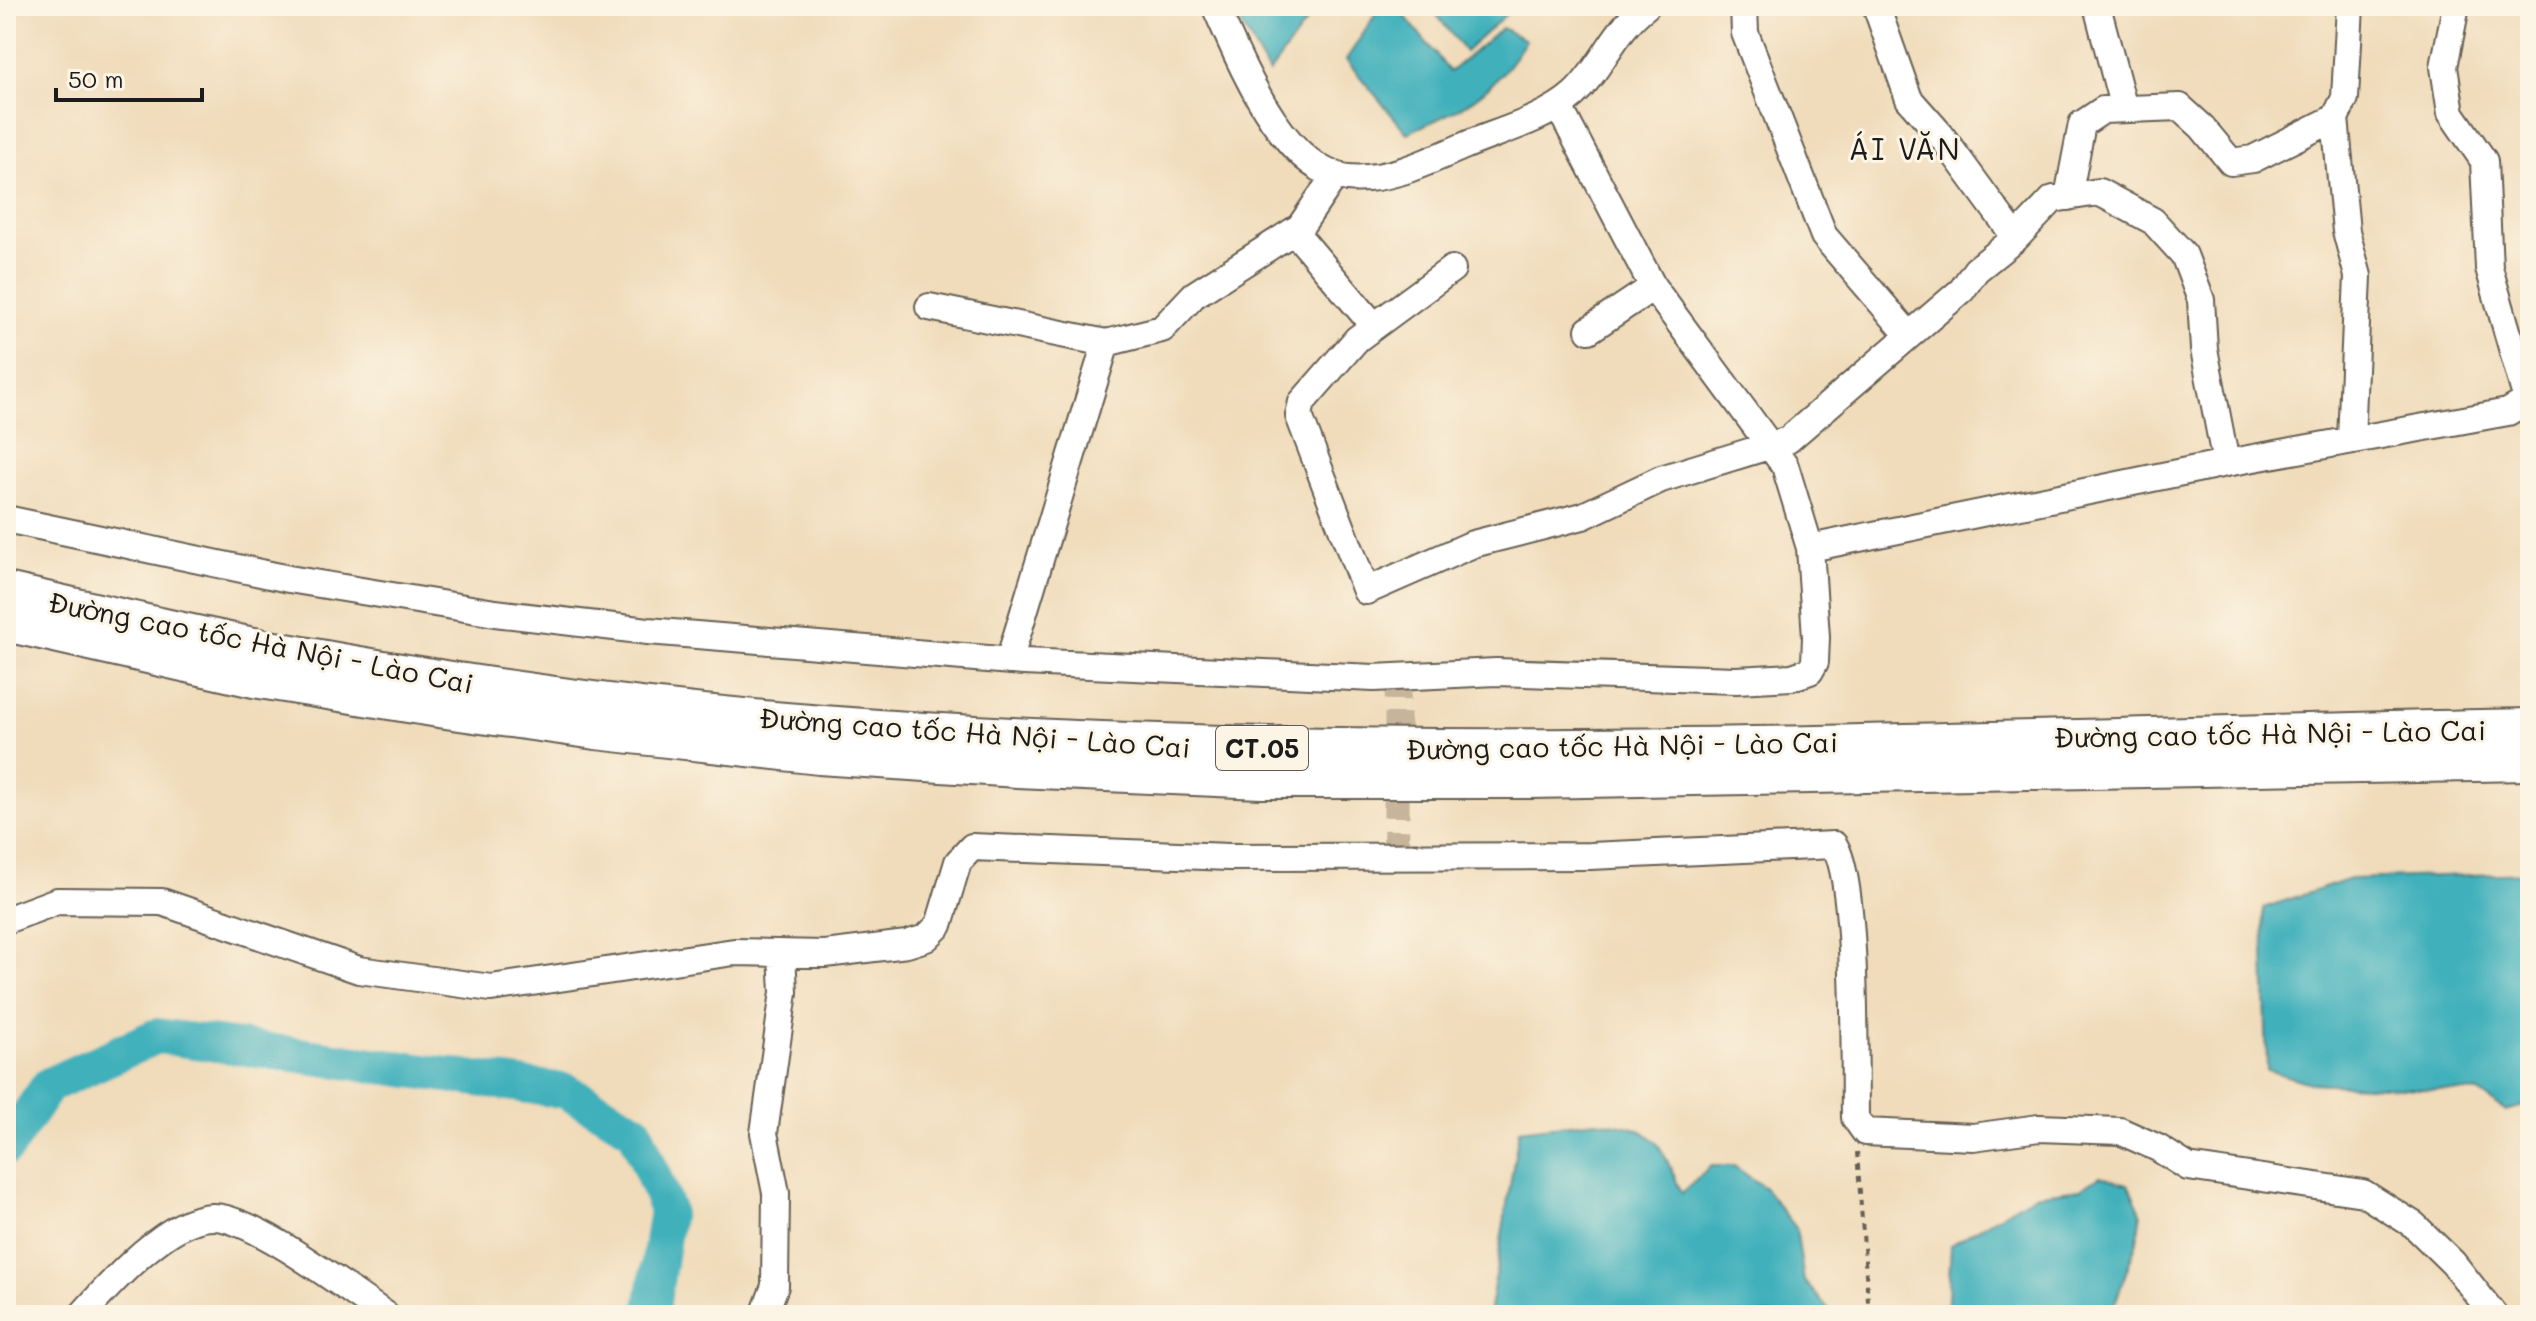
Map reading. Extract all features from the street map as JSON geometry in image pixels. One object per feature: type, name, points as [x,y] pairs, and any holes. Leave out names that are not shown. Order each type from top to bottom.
[{"type":"highway","name":"Đường cao tốc Hà Nội - Lào Cai","points":[[6,592],[274,651],[492,687],[817,725],[1018,738],[1259,748],[1521,749],[2530,728]]},
{"type":"highway","name":"Đường cao tốc Hà Nội - Lào Cai","points":[[6,622],[254,678],[502,717],[819,755],[1018,768],[1261,779],[1531,779],[2530,761]]},
{"type":"street","points":[[1215,6],[1241,63],[1282,134],[1317,166],[1347,178],[1400,173],[1559,107],[1588,79],[1618,31],[1646,6]]},
{"type":"street","points":[[1744,6],[1745,33],[1824,236],[1909,335]]},
{"type":"street","points":[[1876,6],[1909,99],[1940,134],[2016,238]]},
{"type":"street","points":[[2097,6],[2124,109]]},
{"type":"street","points":[[2350,6],[2345,98],[2335,118],[2346,231],[2358,276],[2351,440]]},
{"type":"street","points":[[1810,548],[2226,463],[2508,412],[2529,399],[2489,268],[2484,161],[2451,113],[2444,67],[2456,6]]},
{"type":"street","points":[[6,519],[289,579],[495,613],[648,631],[1009,661],[1374,678],[1496,672],[1721,680],[1792,677],[1810,671],[1815,662],[1810,548],[1785,466],[1653,287],[1559,107]]},
{"type":"street","points":[[2068,197],[2082,124],[2103,110],[2180,107],[2202,127],[2231,162],[2253,159],[2335,118]]},
{"type":"street","points":[[929,307],[1106,343],[1162,329],[1194,295],[1294,231],[1336,174]]},
{"type":"street","points":[[1452,269],[1357,339],[1302,402],[1299,416],[1366,591],[1473,544],[1583,516],[1661,479],[1788,440],[1962,290],[1976,270],[2016,238],[2053,199],[2099,192],[2153,221],[2184,255],[2201,300],[2204,349],[2226,463]]},
{"type":"street","points":[[1294,231],[1374,326]]},
{"type":"street","points":[[1589,330],[1653,287]]},
{"type":"street","points":[[1009,661],[1106,343]]},
{"type":"street","points":[[6,920],[57,901],[162,902],[359,970],[491,988],[734,952],[825,954],[907,944],[926,938],[939,925],[958,862],[972,847],[1244,857],[1590,856],[1834,845],[1843,859],[1848,920],[1855,1118],[1865,1132],[1973,1137],[2039,1128],[2120,1131],[2158,1148],[2188,1167],[2363,1193],[2414,1225],[2453,1263],[2494,1315]]},
{"type":"street","points":[[764,1315],[775,1286],[776,1193],[764,1133],[784,992],[782,954]]},
{"type":"street","points":[[82,1315],[162,1239],[186,1223],[210,1217],[231,1219],[260,1233],[386,1315]]},
{"type":"path","points":[[1855,1118],[1869,1315]]},
{"type":"water","points":[[1231,6],[1305,6],[1310,17],[1269,73]]},
{"type":"water","points":[[1381,6],[1397,6],[1450,72],[1502,28],[1526,40],[1502,74],[1476,98],[1407,133],[1346,60]]},
{"type":"water","points":[[1430,6],[1515,6],[1465,52]]},
{"type":"water","points":[[2530,873],[2530,1104],[2507,1111],[2478,1092],[2310,1083],[2267,1070],[2263,908],[2351,879]]},
{"type":"water","points":[[1596,1121],[1632,1128],[1653,1139],[1682,1193],[1711,1166],[1734,1166],[1765,1188],[1796,1228],[1804,1281],[1834,1315],[1489,1315],[1519,1130]]},
{"type":"water","points":[[2100,1176],[2128,1184],[2141,1212],[2137,1241],[2111,1315],[1947,1315],[1951,1245],[2034,1195],[2080,1189]]},
{"type":"waterway","points":[[6,1148],[49,1085],[157,1036],[566,1091],[635,1130],[667,1210],[651,1315]]},
{"type":"tunnel","points":[[1396,856],[1398,677]]},
{"type":"district","name":"ÁI VĂN","points":[[1905,148]]}]
